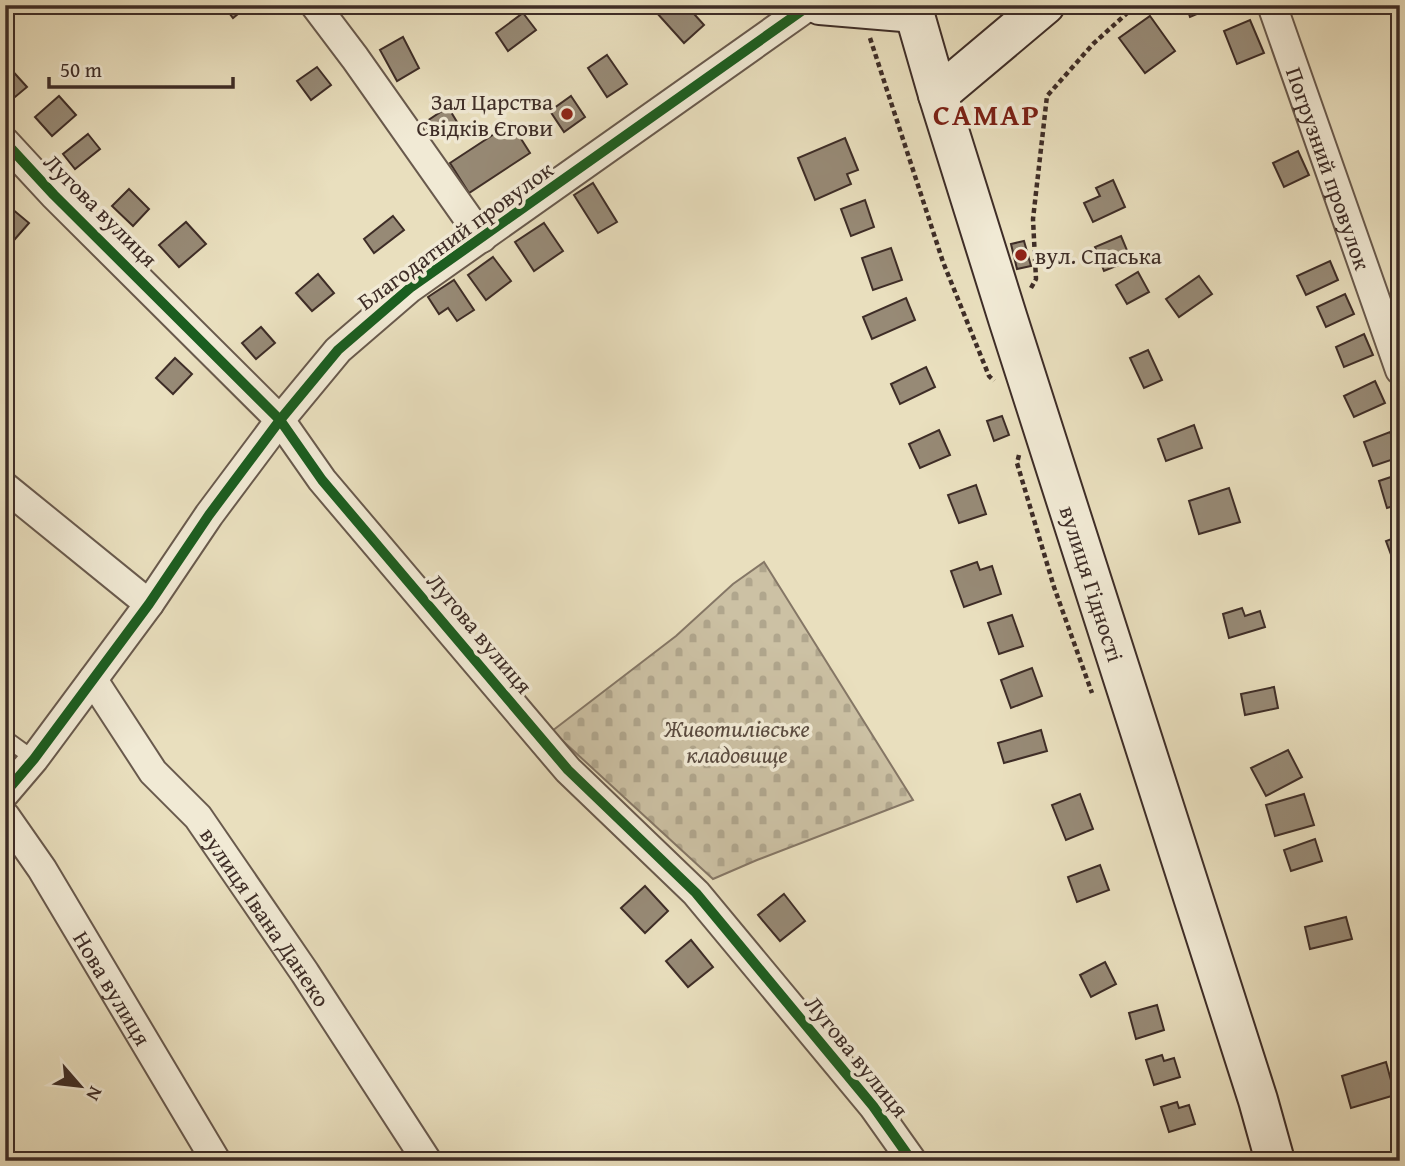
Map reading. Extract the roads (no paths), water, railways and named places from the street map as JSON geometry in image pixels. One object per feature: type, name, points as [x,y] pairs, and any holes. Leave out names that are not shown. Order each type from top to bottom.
[{"type":"main road","points":[[820,5],[914,9]]},
{"type":"main road","points":[[938,95],[1045,5]]},
{"type":"main road","name":"вулиця Гідності","points":[[914,9],[1008,319],[1254,1087],[1275,1161]]},
{"type":"street","points":[[315,5],[482,238]]},
{"type":"street","name":"Благодатний провулок","points":[[5,793],[34,759],[149,604],[209,515],[279,420],[338,350],[410,288],[810,5]]},
{"type":"street","name":"Погрузний провулок","points":[[1272,5],[1400,370]]},
{"type":"street","name":"Лугова вулиця","points":[[5,142],[54,195],[279,420],[322,480],[568,770],[696,893],[873,1106],[912,1161]]},
{"type":"street","points":[[5,487],[149,604]]},
{"type":"street","name":"вулиця Івана Данеко","points":[[93,680],[153,772],[198,817],[305,973],[427,1161]]},
{"type":"street","name":"Нова вулиця","points":[[5,816],[42,869],[216,1161]]},
{"type":"lane","points":[[5,738],[34,759]]},
{"type":"place","name":"Зал Царства Свідків Єгови","points":[[567,114]]},
{"type":"place","name":"вул. Спаська","points":[[1021,255]]},
{"type":"district","name":"САМАР","points":[[987,114]]},
{"type":"park label","name":"Животилівське кладовище","points":[[737,741]]}]
